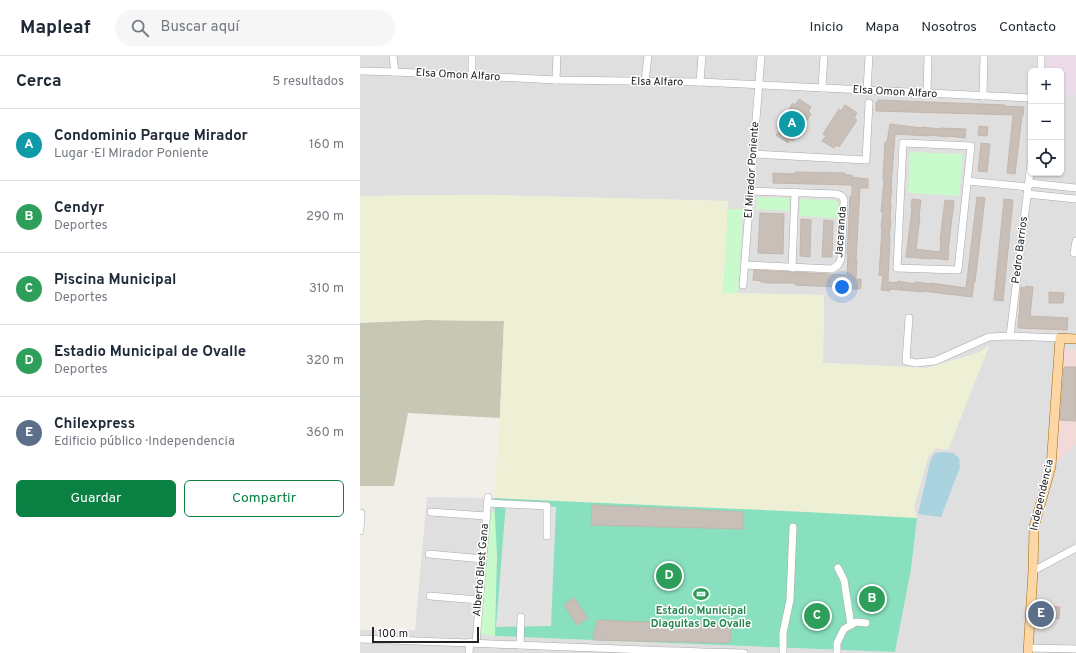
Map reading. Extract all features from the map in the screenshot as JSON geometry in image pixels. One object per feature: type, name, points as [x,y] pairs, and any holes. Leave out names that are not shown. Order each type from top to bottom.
[{"type":"main road","points":[[1060,338],[1076,339]]},
{"type":"main road","name":"Independencia","points":[[1029,651],[1034,527],[1051,467],[1060,338]]},
{"type":"street","points":[[393,56],[395,72]]},
{"type":"street","points":[[472,56],[472,76]]},
{"type":"street","points":[[556,80],[557,56]]},
{"type":"street","points":[[645,81],[648,56]]},
{"type":"street","points":[[700,82],[702,56]]},
{"type":"street","name":"El Mirador Poniente","points":[[743,285],[761,56]]},
{"type":"street","points":[[822,88],[824,56]]},
{"type":"street","points":[[867,90],[869,56]]},
{"type":"street","points":[[927,93],[928,56]]},
{"type":"street","points":[[983,96],[984,56]]},
{"type":"street","points":[[1041,56],[1041,68]]},
{"type":"street","name":"Elsa Omon Alfaro","points":[[360,71],[556,80]]},
{"type":"street","name":"Elsa Alfaro","points":[[556,80],[700,82],[758,85]]},
{"type":"street","name":"Elsa Omon Alfaro","points":[[758,85],[1028,98]]},
{"type":"street","points":[[753,154],[866,160],[870,103]]},
{"type":"street","points":[[903,143],[971,146],[967,181],[958,270],[897,268],[903,143]]},
{"type":"street","name":"Pedro Barrios","points":[[1010,336],[1030,176]]},
{"type":"street","points":[[967,181],[1028,188],[1076,199]]},
{"type":"street","points":[[1028,188],[1076,188]]},
{"type":"street","name":"Jacaranda","points":[[745,265],[832,269],[838,265],[841,259],[844,201],[841,195],[750,191]]},
{"type":"street","points":[[792,268],[795,192]]},
{"type":"street","points":[[1076,241],[1074,253],[1076,253]]},
{"type":"street","points":[[909,318],[906,361],[916,363],[935,361],[989,337],[1010,336],[1060,338]]},
{"type":"street","name":"Alberto Blest Gana","points":[[469,653],[473,642],[479,600],[487,500],[547,506],[547,536]]},
{"type":"street","points":[[431,512],[486,516]]},
{"type":"street","points":[[360,531],[362,513]]},
{"type":"street","points":[[782,653],[783,633],[790,600],[793,527]]},
{"type":"street","points":[[1033,571],[1076,548]]},
{"type":"street","points":[[429,554],[483,558]]},
{"type":"street","points":[[838,568],[844,580],[851,625]]},
{"type":"street","points":[[430,596],[479,600]]},
{"type":"street","points":[[520,645],[521,617]]},
{"type":"street","points":[[837,653],[837,643],[844,630],[856,622],[866,623]]},
{"type":"street","points":[[360,639],[473,642],[650,652],[744,653]]},
{"type":"street","points":[[1029,651],[1076,649]]},
{"type":"shaded area","points":[[360,56],[1076,56],[1076,653],[360,653],[360,630],[415,630],[427,497],[494,498],[497,555],[496,636],[895,652],[917,518],[914,507],[928,457],[936,448],[948,450],[989,346],[978,353],[926,368],[823,363],[824,295],[723,293],[728,201],[486,195],[360,196]]},
{"type":"shaded area","points":[[1048,56],[1076,56],[1076,95],[1064,95],[1064,68],[1046,68]]},
{"type":"shaded area","points":[[486,195],[728,201],[723,293],[824,295],[823,363],[926,368],[978,353],[989,346],[948,450],[936,448],[928,457],[914,507],[917,518],[494,498],[504,321],[427,320],[360,322],[360,196]]},
{"type":"shaded area","points":[[427,320],[504,321],[500,418],[408,413],[394,486],[360,486],[360,323]]},
{"type":"shaded area","points":[[1062,349],[1076,350],[1076,445],[1055,464]]},
{"type":"shaded area","points":[[506,503],[556,507],[551,626],[496,627]]},
{"type":"shaded area","points":[[1033,603],[1061,605],[1060,620],[1032,618]]},
{"type":"green space","points":[[910,152],[963,154],[959,196],[908,193]]},
{"type":"green space","points":[[757,197],[790,198],[789,211],[756,209]]},
{"type":"green space","points":[[800,199],[835,200],[839,203],[838,218],[800,216]]},
{"type":"green space","points":[[728,209],[743,209],[738,293],[723,293]]},
{"type":"green space","name":"Estadio Municipal Diaguitas De Ovalle","points":[[494,498],[917,518],[911,569],[895,652],[495,636],[497,555]]},
{"type":"green space","points":[[489,512],[495,512],[497,555],[495,636],[480,634]]},
{"type":"water","points":[[935,453],[953,453],[959,458],[960,467],[941,517],[918,514],[931,458]]},
{"type":"water","points":[[823,602],[831,612],[811,629],[803,619]]},
{"type":"building","points":[[799,99],[811,107],[808,112],[811,114],[793,141],[790,139],[788,143],[776,135],[780,130],[777,128],[793,103],[795,105]]},
{"type":"building","points":[[878,100],[1024,107],[1015,174],[1007,173],[1013,115],[876,111],[876,102],[878,102]]},
{"type":"building","points":[[845,105],[857,113],[854,118],[857,120],[839,147],[836,145],[834,148],[822,141],[826,136],[823,134],[839,109],[841,111]]},
{"type":"building","points":[[890,124],[922,128],[966,129],[965,138],[895,134],[890,204],[891,220],[888,282],[898,283],[898,281],[915,284],[915,282],[931,283],[966,288],[977,197],[985,198],[972,297],[923,291],[890,289],[890,291],[881,290],[883,276],[879,275],[883,212],[881,212],[885,142],[887,142]]},
{"type":"building","points":[[979,126],[988,127],[987,136],[978,135]]},
{"type":"building","points":[[981,143],[990,144],[987,172],[978,171]]},
{"type":"building","points":[[795,172],[845,173],[845,175],[852,175],[852,177],[868,179],[868,188],[860,188],[856,279],[861,279],[860,289],[851,289],[851,286],[838,285],[838,287],[795,285],[795,283],[768,283],[753,280],[754,270],[847,275],[850,196],[852,196],[852,185],[773,183],[773,173],[795,174]]},
{"type":"building","points":[[912,199],[921,200],[916,249],[940,252],[945,200],[954,201],[948,260],[906,257]]},
{"type":"building","points":[[1004,199],[1013,200],[1003,301],[994,300]]},
{"type":"building","points":[[760,213],[784,214],[783,254],[758,253]]},
{"type":"building","points":[[801,219],[811,220],[810,257],[800,256]]},
{"type":"building","points":[[824,220],[833,221],[832,257],[822,257]]},
{"type":"building","points":[[1026,286],[1033,287],[1030,316],[1068,318],[1067,330],[1018,328],[1021,287],[1025,288]]},
{"type":"building","points":[[1049,292],[1064,293],[1063,303],[1049,303]]},
{"type":"building","points":[[1064,367],[1076,367],[1076,421],[1060,420]]},
{"type":"building","points":[[592,505],[743,512],[743,529],[591,525]]},
{"type":"building","points":[[574,598],[588,618],[577,625],[564,605]]},
{"type":"building","points":[[1052,606],[1060,607],[1059,619],[1039,618],[1039,611],[1052,612]]},
{"type":"building","points":[[597,620],[731,626],[730,643],[593,640]]},
{"type":"place","name":"Condominio Parque Mirador","points":[[792,124]]},
{"type":"place","name":"Estadio Municipal de Ovalle","points":[[669,576]]},
{"type":"place","name":"Estadio Municipal Diaguitas De Ovalle","points":[[701,594]]},
{"type":"place","name":"Cendyr","points":[[872,599]]},
{"type":"place","name":"Chilexpress","points":[[1041,614]]},
{"type":"place","name":"Piscina Municipal","points":[[817,616]]}]
